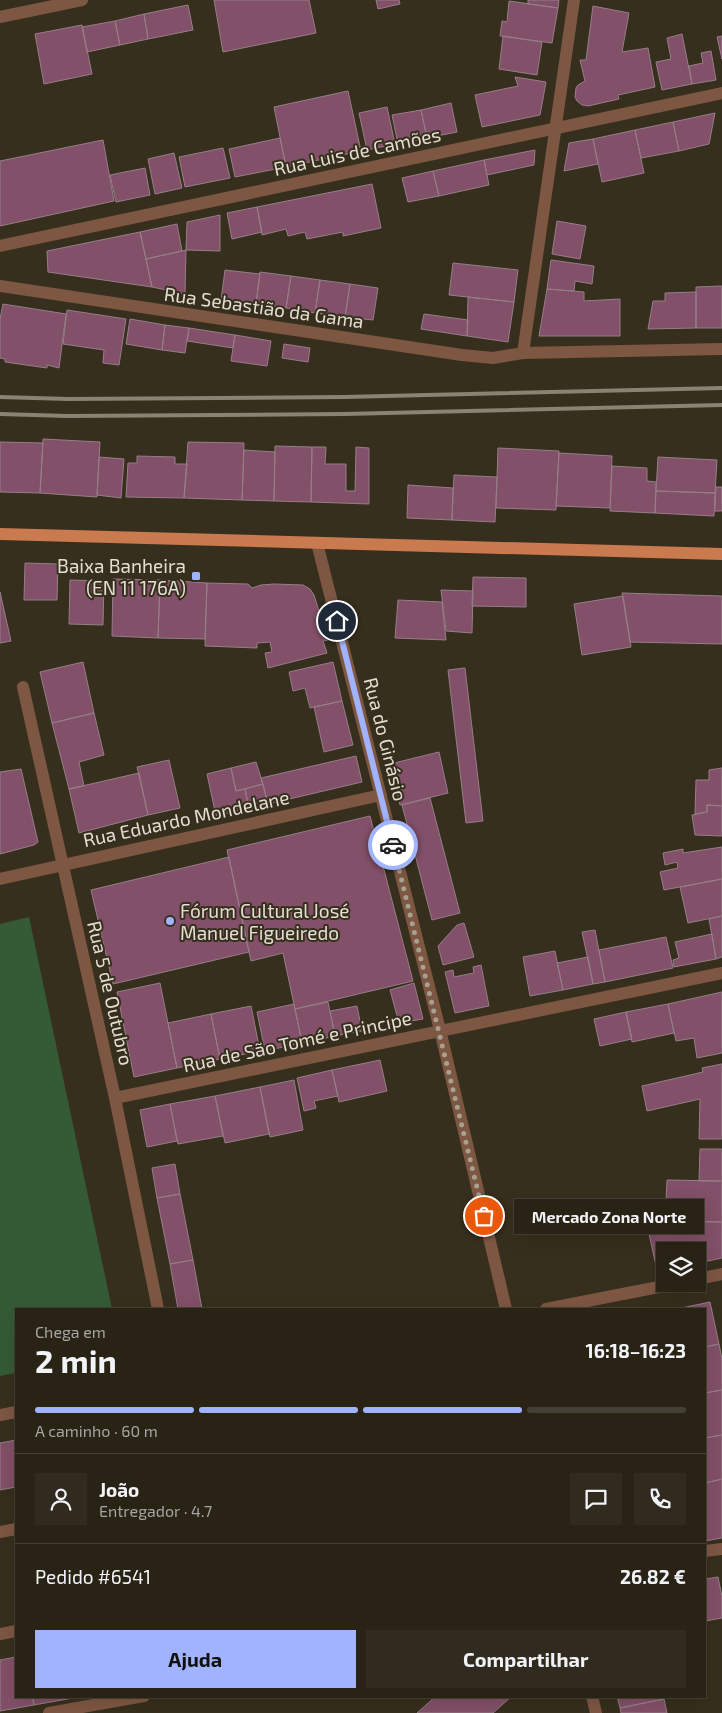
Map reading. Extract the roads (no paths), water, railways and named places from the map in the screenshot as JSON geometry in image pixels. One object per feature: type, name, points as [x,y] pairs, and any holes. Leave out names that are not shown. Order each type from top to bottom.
[{"type":"main road","points":[[0,534],[722,554]]},
{"type":"street","points":[[0,17],[82,0]]},
{"type":"street","points":[[523,353],[574,0]]},
{"type":"street","name":"Rua Luis de Camões","points":[[0,246],[722,93]]},
{"type":"street","name":"Rua Sebastião da Gama","points":[[0,286],[462,355],[493,358],[523,353],[722,349]]},
{"type":"street","name":"Rua do Ginásio","points":[[318,543],[440,1030],[506,1308]]},
{"type":"street","name":"Rua 5 de Outubro","points":[[23,687],[115,1098],[158,1308]]},
{"type":"street","name":"Rua Eduardo Mondelane","points":[[0,879],[381,795]]},
{"type":"street","name":"Rua de São Tomé e Principe","points":[[115,1098],[722,973]]},
{"type":"street","points":[[706,1277],[722,1274]]},
{"type":"street","points":[[551,1308],[656,1288]]},
{"type":"street","points":[[0,1415],[15,1412]]},
{"type":"street","points":[[0,1532],[15,1529]]},
{"type":"street","points":[[706,1551],[722,1548]]},
{"type":"street","points":[[0,1634],[15,1631]]},
{"type":"street","points":[[49,1713],[123,1698]]},
{"type":"street","points":[[592,1698],[596,1713]]},
{"type":"railway","points":[[0,397],[68,399],[344,397],[722,388]]},
{"type":"railway","points":[[0,414],[67,416],[345,414],[722,405]]},
{"type":"place","name":"Baixa Banheira (EN 11 176A)","points":[[196,576]]},
{"type":"place","name":"Fórum Cultural José Manuel Figueiredo","points":[[170,921]]},
{"type":"place","name":"Mercado Zona Norte","points":[[484,1216]]}]
